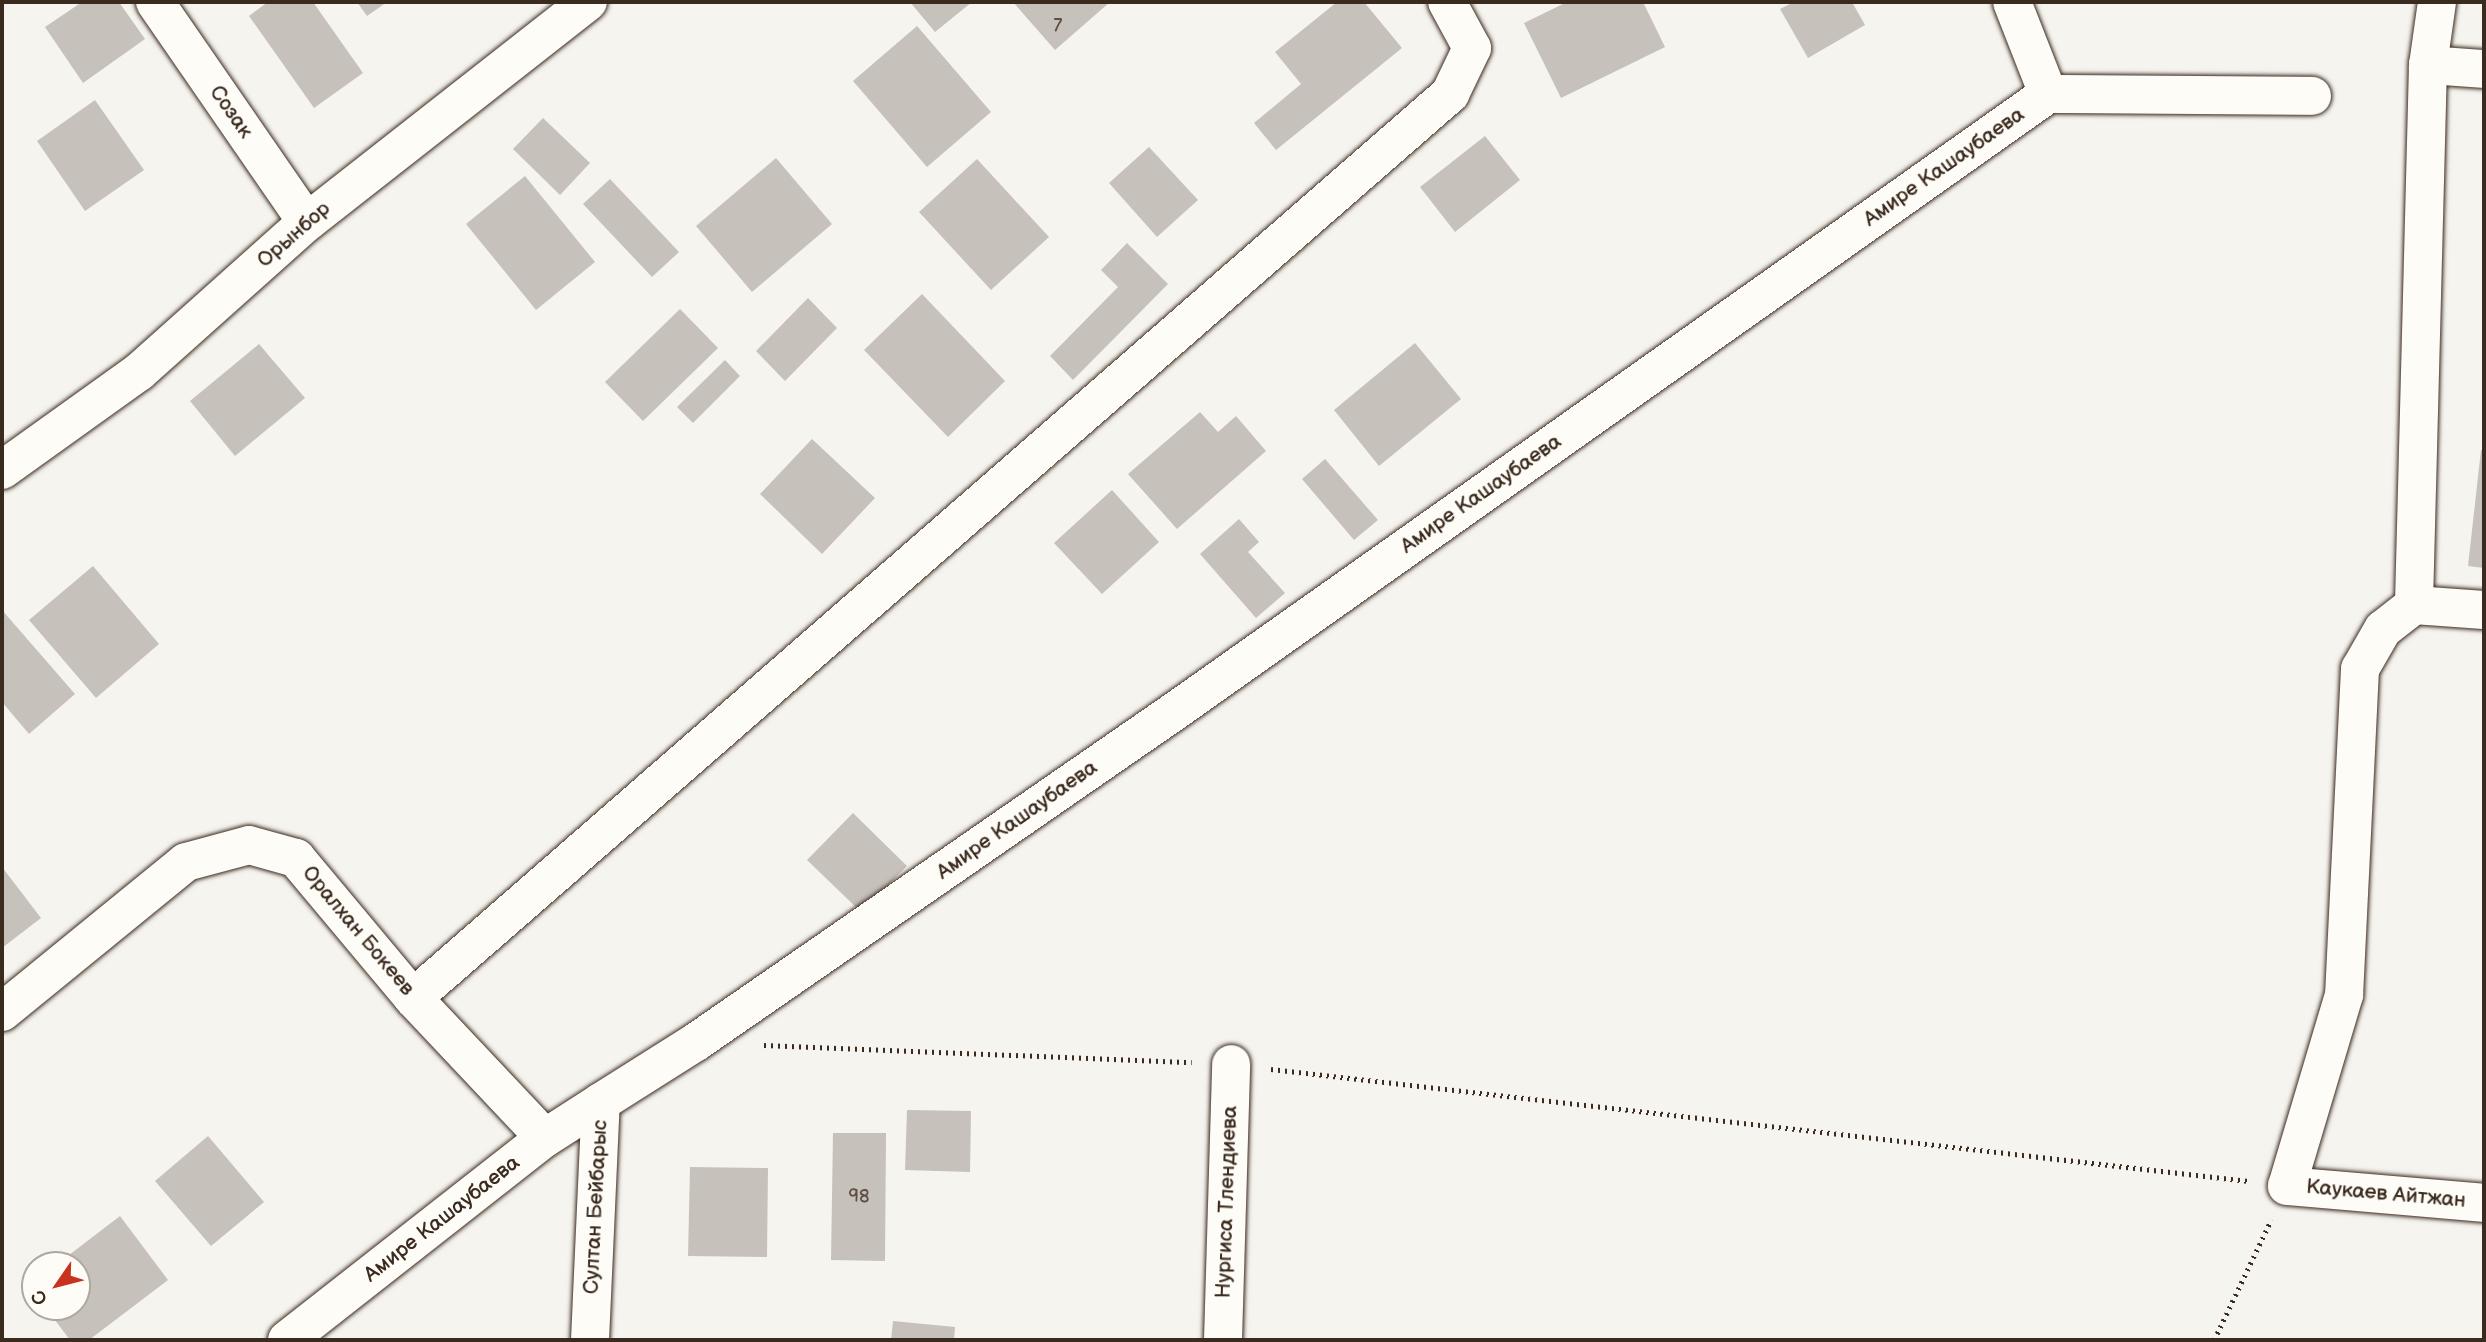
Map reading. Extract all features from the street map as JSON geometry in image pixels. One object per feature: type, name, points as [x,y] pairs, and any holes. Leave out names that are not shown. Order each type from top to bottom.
[{"type":"street","name":"Созак","points":[[155,2],[307,222]]},
{"type":"street","name":"Орынбор","points":[[2,469],[139,372],[307,222],[588,2]]},
{"type":"street","points":[[413,998],[1450,94],[1472,48],[1447,2]]},
{"type":"street","points":[[2012,2],[2048,94],[2312,96]]},
{"type":"street","points":[[2414,605],[2428,65],[2437,2]]},
{"type":"street","points":[[2428,65],[2484,69]]},
{"type":"street","name":"Амире Кашаубаева","points":[[696,1042],[2048,94]]},
{"type":"street","points":[[2287,1186],[2344,995],[2360,669],[2383,629],[2414,605],[2484,610]]},
{"type":"street","name":"Оралхан Бокеев","points":[[2,1012],[186,862],[249,845],[296,858],[413,998],[545,1138]]},
{"type":"street","name":"Султан Бейбарыс","points":[[590,1340],[601,1102],[696,1042]]},
{"type":"street","name":"Нургиса Тлендиева","points":[[1223,1340],[1231,1064]]},
{"type":"street","name":"Амире Кашаубаева","points":[[287,1340],[545,1138],[601,1102]]},
{"type":"street","name":"Каукаев Айтжан","points":[[2287,1186],[2484,1203]]},
{"type":"path","points":[[696,1042],[1231,1064],[2287,1186],[2214,1340]]},
{"type":"building","points":[[82,2],[119,2],[145,39],[83,83],[45,27]]},
{"type":"building","points":[[268,2],[313,2],[363,73],[314,108],[249,16]]},
{"type":"building","points":[[357,2],[387,2],[367,16]]},
{"type":"building","points":[[910,2],[972,2],[935,32]]},
{"type":"building","points":[[1013,2],[1110,2],[1055,50]]},
{"type":"building","points":[[1337,2],[1364,2],[1402,48],[1276,150],[1254,123],[1301,84],[1275,52]]},
{"type":"building","points":[[1567,2],[1643,2],[1665,47],[1561,98],[1524,23]]},
{"type":"building","points":[[1794,2],[1852,2],[1865,25],[1808,58],[1780,9]]},
{"type":"building","points":[[917,26],[991,112],[927,167],[853,81]]},
{"type":"building","points":[[95,100],[144,170],[85,211],[37,141]]},
{"type":"building","points":[[543,118],[590,163],[560,195],[513,149]]},
{"type":"building","points":[[1485,136],[1520,180],[1455,232],[1420,187]]},
{"type":"building","points":[[1149,147],[1198,200],[1157,237],[1109,183]]},
{"type":"building","points":[[776,158],[832,224],[752,292],[696,226]]},
{"type":"building","points":[[977,159],[1049,237],[991,290],[919,212]]},
{"type":"building","points":[[525,176],[595,262],[536,310],[466,224]]},
{"type":"building","points":[[610,179],[679,252],[652,277],[583,204]]},
{"type":"building","points":[[1127,243],[1168,284],[1073,380],[1050,356],[1118,287],[1101,270]]},
{"type":"building","points":[[922,294],[1005,381],[948,437],[864,350]]},
{"type":"building","points":[[808,298],[837,328],[785,381],[756,351]]},
{"type":"building","points":[[680,309],[718,348],[643,421],[605,382]]},
{"type":"building","points":[[1415,343],[1461,399],[1379,466],[1334,410]]},
{"type":"building","points":[[259,344],[305,398],[235,456],[190,401]]},
{"type":"building","points":[[725,360],[740,376],[693,423],[677,407]]},
{"type":"building","points":[[1200,412],[1218,432],[1236,416],[1266,451],[1177,529],[1128,474]]},
{"type":"building","points":[[812,439],[875,498],[822,554],[760,494]]},
{"type":"building","points":[[2481,450],[2484,451],[2484,568],[2468,566]]},
{"type":"building","points":[[1325,459],[1378,520],[1354,540],[1302,479]]},
{"type":"building","points":[[1112,490],[1159,542],[1102,594],[1054,543]]},
{"type":"building","points":[[1239,519],[1259,542],[1248,552],[1285,593],[1256,618],[1200,554]]},
{"type":"building","points":[[93,566],[159,644],[96,698],[29,620]]},
{"type":"building","points":[[2,610],[75,694],[29,734],[2,702]]},
{"type":"building","points":[[853,813],[907,866],[861,912],[807,860]]},
{"type":"building","points":[[2,867],[41,918],[2,948]]},
{"type":"building","points":[[907,1110],[971,1111],[970,1172],[905,1170]]},
{"type":"building","points":[[833,1133],[886,1133],[885,1261],[831,1260]]},
{"type":"building","points":[[208,1136],[264,1202],[211,1246],[155,1181]]},
{"type":"building","points":[[690,1167],[768,1168],[767,1257],[688,1256]]},
{"type":"building","points":[[120,1216],[168,1280],[89,1340],[70,1340],[56,1321],[91,1321],[91,1251],[74,1251]]},
{"type":"building","points":[[893,1321],[955,1327],[954,1340],[891,1340]]}]
